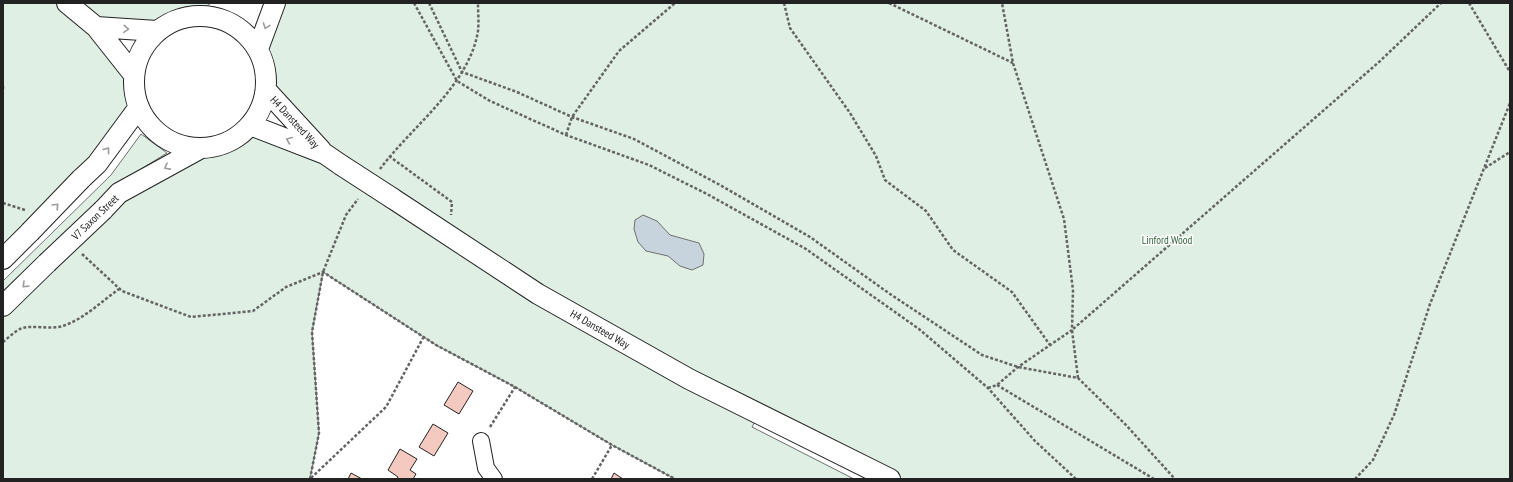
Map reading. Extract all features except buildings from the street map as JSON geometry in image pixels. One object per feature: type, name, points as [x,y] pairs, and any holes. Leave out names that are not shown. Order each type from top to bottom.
[{"type":"street","points":[[67,3],[96,27],[134,75]]},
{"type":"street","points":[[193,16],[211,3]]},
{"type":"street","points":[[258,49],[275,3]]},
{"type":"street","points":[[193,16],[212,17],[230,23],[246,34],[258,49],[265,68],[266,90],[260,109],[250,125],[238,136],[219,145],[201,148],[182,145],[164,137],[149,124],[139,108],[135,92],[134,75],[142,51],[157,31],[172,22],[193,16]]},
{"type":"street","points":[[96,27],[157,31]]},
{"type":"street","name":"H4 Dansteed Way","points":[[266,90],[333,160]]},
{"type":"street","points":[[3,259],[97,164],[139,108]]},
{"type":"street","name":"H4 Dansteed Way","points":[[250,125],[333,160],[538,294],[688,379],[890,479]]},
{"type":"street","name":"V7 Saxon Street","points":[[3,306],[119,193],[201,148]]},
{"type":"street","points":[[480,441],[486,468],[494,479]]},
{"type":"path","points":[[414,3],[457,81],[490,101],[566,135],[649,165],[707,194],[806,249],[919,329],[988,388],[1035,441],[1076,479]]},
{"type":"path","points":[[429,3],[462,72],[517,92],[572,117],[634,139],[720,185],[810,237],[890,294],[982,355],[1018,367],[1078,378],[1126,425],[1175,479]]},
{"type":"path","points":[[376,174],[389,156],[457,81],[470,55],[478,31],[478,3]]},
{"type":"path","points":[[566,135],[572,117],[619,51],[675,3]]},
{"type":"path","points":[[784,3],[790,28],[850,113],[876,156],[885,180],[926,211],[953,250],[1012,292],[1050,345]]},
{"type":"path","points":[[889,3],[1013,63]]},
{"type":"path","points":[[1002,3],[1013,63],[1064,219],[1073,290],[1072,330],[1078,378]]},
{"type":"path","points":[[988,388],[997,385],[1018,367],[1072,330],[1379,62],[1441,3]]},
{"type":"path","points":[[1469,3],[1510,72]]},
{"type":"path","points":[[1355,479],[1373,460],[1394,415],[1430,304],[1510,104]]},
{"type":"path","points":[[1485,168],[1510,152]]},
{"type":"path","points":[[389,156],[452,202],[448,235]]},
{"type":"path","points":[[310,478],[319,433],[312,332],[323,272],[346,214],[359,197]]},
{"type":"path","points":[[3,203],[28,211]]},
{"type":"path","points":[[81,253],[122,292],[191,317],[253,311],[286,287],[323,272]]},
{"type":"path","points":[[323,272],[423,338],[515,387],[612,445],[675,479]]},
{"type":"path","points":[[3,342],[21,328],[50,328],[64,325],[82,316],[119,289]]},
{"type":"path","points":[[310,478],[386,406],[423,338]]},
{"type":"path","points":[[997,385],[1154,479]]},
{"type":"path","points":[[480,441],[488,433],[492,422],[515,387]]},
{"type":"path","points":[[592,479],[612,445]]},
{"type":"green space","points":[[3,3],[211,3],[193,16],[172,22],[157,31],[96,27],[134,75],[135,92],[139,107],[3,259]]},
{"type":"green space","name":"Linford Wood","points":[[275,3],[1510,3],[1510,479],[890,479],[759,414],[752,427],[854,479],[675,479],[612,445],[515,387],[436,345],[323,272],[312,332],[319,433],[310,479],[3,479],[3,306],[119,193],[201,148],[219,145],[238,136],[250,125],[324,154],[266,90],[265,68],[258,49]]},
{"type":"green space","points":[[141,134],[167,153],[117,184],[3,295],[3,281],[111,175]]},
{"type":"shaded area","points":[[643,215],[657,221],[670,235],[699,243],[704,254],[703,265],[692,270],[680,266],[668,256],[646,251],[638,242],[634,229],[635,220]]}]
